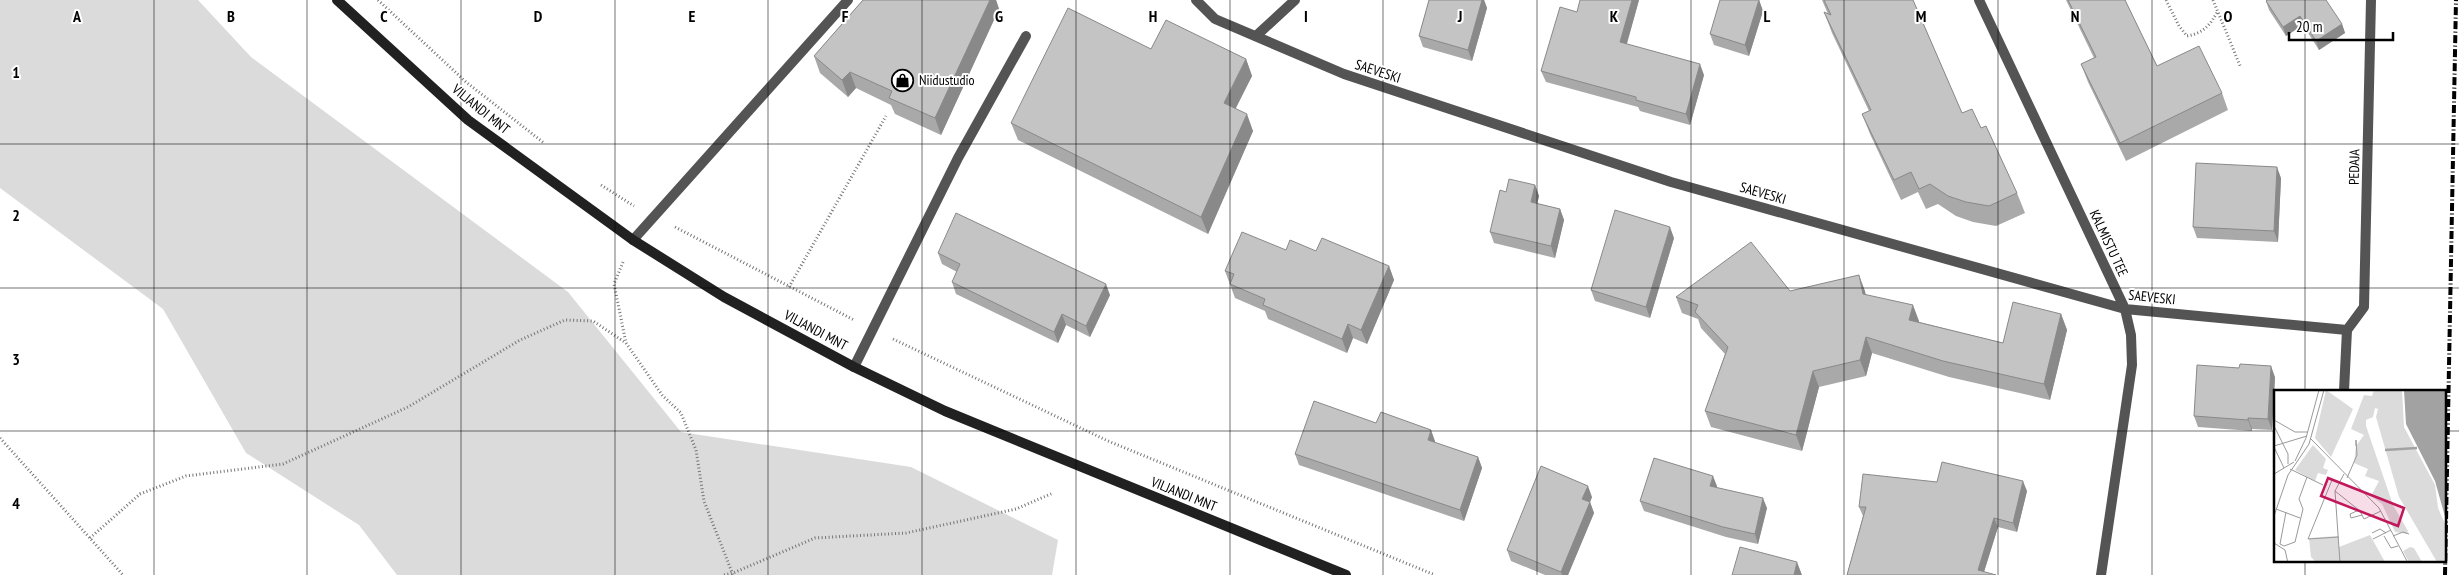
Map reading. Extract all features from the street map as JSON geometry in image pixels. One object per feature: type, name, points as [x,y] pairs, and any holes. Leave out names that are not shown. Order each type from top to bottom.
[{"type":"main road","name":"VILJANDI MNT","points":[[337,0],[468,120],[633,240],[724,297],[854,367],[945,411],[1346,575]]},
{"type":"street","points":[[633,240],[848,0]]},
{"type":"street","name":"SAEVESKI","points":[[1196,0],[1215,18],[1344,74],[1671,182],[2126,309],[2347,330]]},
{"type":"street","points":[[1256,36],[1295,0]]},
{"type":"street","name":"KALMISTU TEE","points":[[1979,0],[2126,309],[2131,335],[2132,365],[2101,575]]},
{"type":"street","name":"PEDAJA","points":[[2347,330],[2364,307],[2370,0]]},
{"type":"street","points":[[854,367],[958,158],[1026,36]]},
{"type":"street","points":[[2344,390],[2347,330]]},
{"type":"path","points":[[2166,0],[2178,26],[2187,36],[2198,34],[2209,26],[2218,11]]},
{"type":"path","points":[[2169,5],[2172,0]]},
{"type":"path","points":[[2213,0],[2241,68]]},
{"type":"path","points":[[788,287],[886,116]]},
{"type":"path","points":[[626,344],[614,284],[633,240]]},
{"type":"path","points":[[90,538],[140,494],[186,476],[283,464],[408,407],[520,340],[565,320],[593,321],[626,344],[662,395],[681,413],[696,450],[704,501],[733,574]]},
{"type":"path","points":[[0,438],[123,575]]},
{"type":"path","points":[[724,575],[733,574],[815,538],[906,533],[1016,510],[1053,493]]},
{"type":"shaded area","points":[[0,0],[198,0],[251,57],[568,292],[681,432],[911,467],[1058,540],[1052,575],[397,575],[359,525],[246,453],[163,309],[0,188]]},
{"type":"building","points":[[863,0],[990,0],[935,118],[889,98],[892,91],[850,72],[842,80],[814,56]]},
{"type":"building","points":[[1429,0],[1482,0],[1468,50],[1419,36]]},
{"type":"building","points":[[1580,0],[1632,0],[1620,42],[1700,64],[1686,114],[1636,100],[1636,97],[1541,71],[1560,7],[1577,12]]},
{"type":"building","points":[[1720,0],[1759,0],[1745,45],[1710,34]]},
{"type":"building","points":[[1824,0],[1913,0],[1962,113],[1972,109],[1981,128],[1986,126],[2017,193],[1989,206],[1966,202],[1948,196],[1930,184],[1919,189],[1911,172],[1894,180],[1862,114],[1871,110],[1824,12],[1831,15]]},
{"type":"building","points":[[2068,0],[2125,0],[2157,66],[2199,46],[2222,93],[2120,143],[2081,64],[2096,57]]},
{"type":"building","points":[[2267,0],[2326,0],[2342,24],[2316,41],[2300,16],[2283,27]]},
{"type":"building","points":[[1068,8],[1151,49],[1166,20],[1246,59],[1224,103],[1247,114],[1201,217],[1011,123]]},
{"type":"building","points":[[2196,163],[2277,167],[2274,231],[2193,227]]},
{"type":"building","points":[[1509,179],[1535,185],[1531,202],[1560,209],[1551,246],[1490,232],[1500,190],[1506,192]]},
{"type":"building","points":[[1615,210],[1670,227],[1646,307],[1591,290]]},
{"type":"building","points":[[956,213],[1106,284],[1086,326],[1062,314],[1054,332],[952,282],[960,264],[938,253]]},
{"type":"building","points":[[1242,232],[1286,250],[1290,240],[1316,251],[1322,238],[1389,266],[1361,330],[1348,324],[1342,339],[1263,305],[1265,299],[1230,284],[1234,274],[1225,271]]},
{"type":"building","points":[[1751,242],[1790,291],[1859,275],[1863,294],[1913,305],[1909,320],[2003,343],[2013,302],[2061,314],[2044,384],[1943,361],[1866,337],[1860,360],[1813,371],[1796,435],[1705,411],[1728,347],[1695,312],[1698,305],[1676,297]]},
{"type":"building","points":[[2240,364],[2271,366],[2268,419],[2248,418],[2248,420],[2194,416],[2197,365],[2239,368]]},
{"type":"building","points":[[1314,401],[1376,423],[1381,412],[1431,430],[1428,440],[1478,457],[1460,510],[1295,454]]},
{"type":"building","points":[[1654,458],[1713,476],[1710,486],[1763,498],[1755,534],[1723,527],[1640,501]]},
{"type":"building","points":[[1942,462],[2023,481],[2013,523],[1994,518],[1978,570],[1996,575],[1847,575],[1866,507],[1859,507],[1863,474],[1937,482]]},
{"type":"building","points":[[1541,466],[1588,486],[1582,499],[1590,502],[1561,572],[1507,550]]},
{"type":"building","points":[[1740,547],[1797,562],[1794,575],[1732,575]]},
{"type":"railway","points":[[2446,523],[2456,0]]},
{"type":"railway","points":[[2445,562],[2445,575]]},
{"type":"place","name":"Niidustudio","points":[[903,80]]}]
